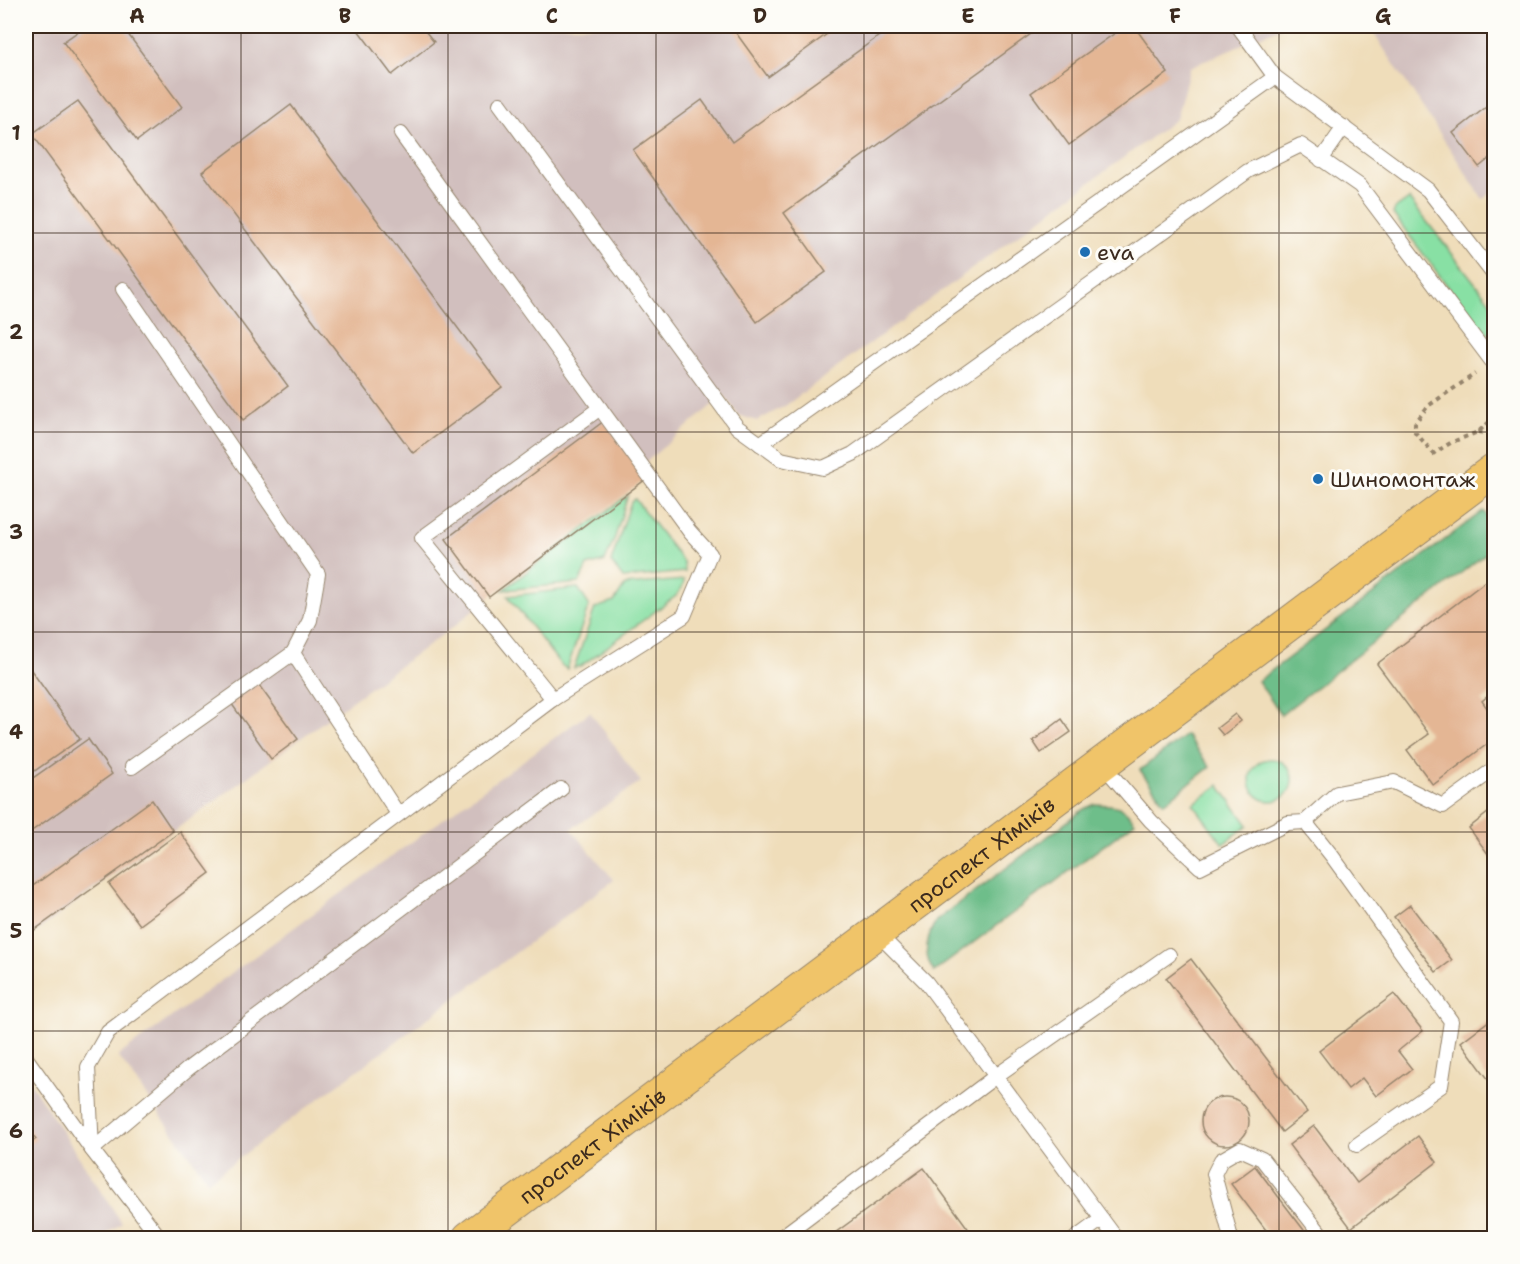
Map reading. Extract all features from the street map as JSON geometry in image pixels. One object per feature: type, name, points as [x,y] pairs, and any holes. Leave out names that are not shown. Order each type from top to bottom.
[{"type":"main road","name":"проспект Хіміків","points":[[469,1239],[1494,470]]},
{"type":"lane","points":[[1238,26],[1275,77],[1428,190],[1494,275]]},
{"type":"lane","points":[[760,444],[1275,77]]},
{"type":"lane","points":[[500,104],[737,427],[781,459],[823,468],[853,454],[1248,171],[1301,145],[1360,186],[1494,363]]},
{"type":"lane","points":[[1322,160],[1344,127]]},
{"type":"lane","points":[[92,1150],[88,1067],[108,1032],[553,699],[684,616],[710,554],[690,532],[401,134]]},
{"type":"lane","points":[[123,289],[318,574],[310,620],[293,652],[132,767]]},
{"type":"lane","points":[[553,699],[422,538],[600,408]]},
{"type":"lane","points":[[293,652],[398,814]]},
{"type":"lane","points":[[1102,764],[1150,821],[1200,867],[1288,823],[1305,822],[1337,793],[1394,782],[1443,806],[1494,769]]},
{"type":"lane","points":[[92,1150],[189,1068],[561,789]]},
{"type":"lane","points":[[1305,822],[1451,1021],[1441,1086],[1357,1145]]},
{"type":"lane","points":[[877,933],[926,982],[1116,1239]]},
{"type":"lane","points":[[780,1239],[996,1076],[1169,955]]},
{"type":"lane","points":[[26,1058],[160,1239]]},
{"type":"lane","points":[[1231,1239],[1214,1174],[1221,1160],[1240,1149],[1262,1159],[1324,1239]]},
{"type":"lane","points":[[1076,1239],[1102,1220]]},
{"type":"path","points":[[1435,455],[1415,432],[1415,423],[1428,406],[1494,363]]},
{"type":"path","points":[[1439,450],[1452,442],[1478,432],[1494,418]]},
{"type":"path","points":[[1478,432],[1494,435]]},
{"type":"shaded area","points":[[26,26],[1283,26],[1190,67],[1176,119],[785,406],[757,421],[738,415],[724,395],[457,624],[26,939]]},
{"type":"shaded area","points":[[1369,26],[1494,26],[1494,190],[1483,199]]},
{"type":"shaded area","points":[[590,712],[641,782],[571,829],[614,880],[208,1181],[118,1056]]},
{"type":"shaded area","points":[[26,1076],[122,1223],[101,1238],[26,1238]]},
{"type":"green space","points":[[1409,199],[1494,307],[1494,335],[1477,325],[1393,214],[1395,209]]},
{"type":"green space","points":[[628,495],[605,561],[587,566],[579,583],[503,590]]},
{"type":"green space","points":[[635,499],[684,563],[685,572],[623,578],[611,562],[631,502]]},
{"type":"green space","points":[[1483,511],[1494,524],[1494,547],[1281,715],[1258,681]]},
{"type":"green space","points":[[684,580],[676,596],[581,666],[574,668],[595,608],[614,602],[625,585]]},
{"type":"green space","points":[[578,588],[589,605],[567,669],[560,664],[508,596]]},
{"type":"green space","points":[[1186,735],[1210,767],[1164,803],[1140,770]]},
{"type":"green space","points":[[1271,759],[1279,760],[1286,765],[1291,772],[1291,788],[1286,795],[1279,800],[1271,801],[1263,800],[1256,795],[1251,788],[1250,780],[1251,772],[1256,765],[1263,760]]},
{"type":"green space","points":[[1219,785],[1248,825],[1223,844],[1193,804]]},
{"type":"green space","points":[[1095,804],[1118,807],[1135,822],[934,972],[928,959],[927,946],[936,921],[1084,809]]},
{"type":"building","points":[[86,26],[122,26],[182,107],[137,141],[63,42]]},
{"type":"building","points":[[355,26],[421,26],[434,42],[392,75]]},
{"type":"building","points":[[731,26],[838,26],[768,77]]},
{"type":"building","points":[[893,26],[1042,26],[784,213],[826,272],[757,322],[633,150],[702,100],[732,142]]},
{"type":"building","points":[[1125,26],[1134,26],[1168,73],[1069,145],[1031,93]]},
{"type":"building","points":[[78,101],[288,386],[243,420],[32,134]]},
{"type":"building","points":[[1494,101],[1494,155],[1479,167],[1453,133]]},
{"type":"building","points":[[291,105],[502,387],[413,453],[202,172]]},
{"type":"building","points":[[604,421],[646,479],[489,597],[446,539]]},
{"type":"building","points":[[1494,575],[1494,691],[1482,701],[1494,718],[1494,739],[1433,785],[1407,750],[1429,734],[1377,664]]},
{"type":"building","points":[[26,663],[80,739],[26,777]]},
{"type":"building","points":[[258,684],[298,739],[271,759],[231,703]]},
{"type":"building","points":[[1235,714],[1241,721],[1223,735],[1217,728]]},
{"type":"building","points":[[1062,719],[1071,732],[1041,753],[1033,741]]},
{"type":"building","points":[[88,739],[112,774],[26,835],[26,783]]},
{"type":"building","points":[[152,800],[173,831],[26,936],[26,891]]},
{"type":"building","points":[[1494,808],[1494,862],[1469,828]]},
{"type":"building","points":[[180,832],[210,873],[140,925],[109,884]]},
{"type":"building","points":[[1410,905],[1452,960],[1436,972],[1394,917]]},
{"type":"building","points":[[1191,959],[1307,1112],[1282,1132],[1166,978]]},
{"type":"building","points":[[1394,994],[1423,1031],[1398,1051],[1412,1069],[1376,1096],[1362,1078],[1348,1089],[1319,1051]]},
{"type":"building","points":[[1494,1017],[1494,1087],[1461,1042]]},
{"type":"building","points":[[1225,1097],[1242,1104],[1249,1121],[1242,1138],[1225,1145],[1208,1138],[1201,1121],[1208,1104]]},
{"type":"building","points":[[26,1125],[36,1139],[26,1147]]},
{"type":"building","points":[[1314,1126],[1357,1183],[1418,1136],[1437,1162],[1351,1228],[1289,1145]]},
{"type":"building","points":[[1255,1166],[1310,1238],[1272,1238],[1231,1184]]},
{"type":"building","points":[[924,1168],[975,1238],[828,1238]]},
{"type":"place","name":"eva","points":[[1085,252]]},
{"type":"place","name":"Шиномонтаж","points":[[1318,479]]}]
